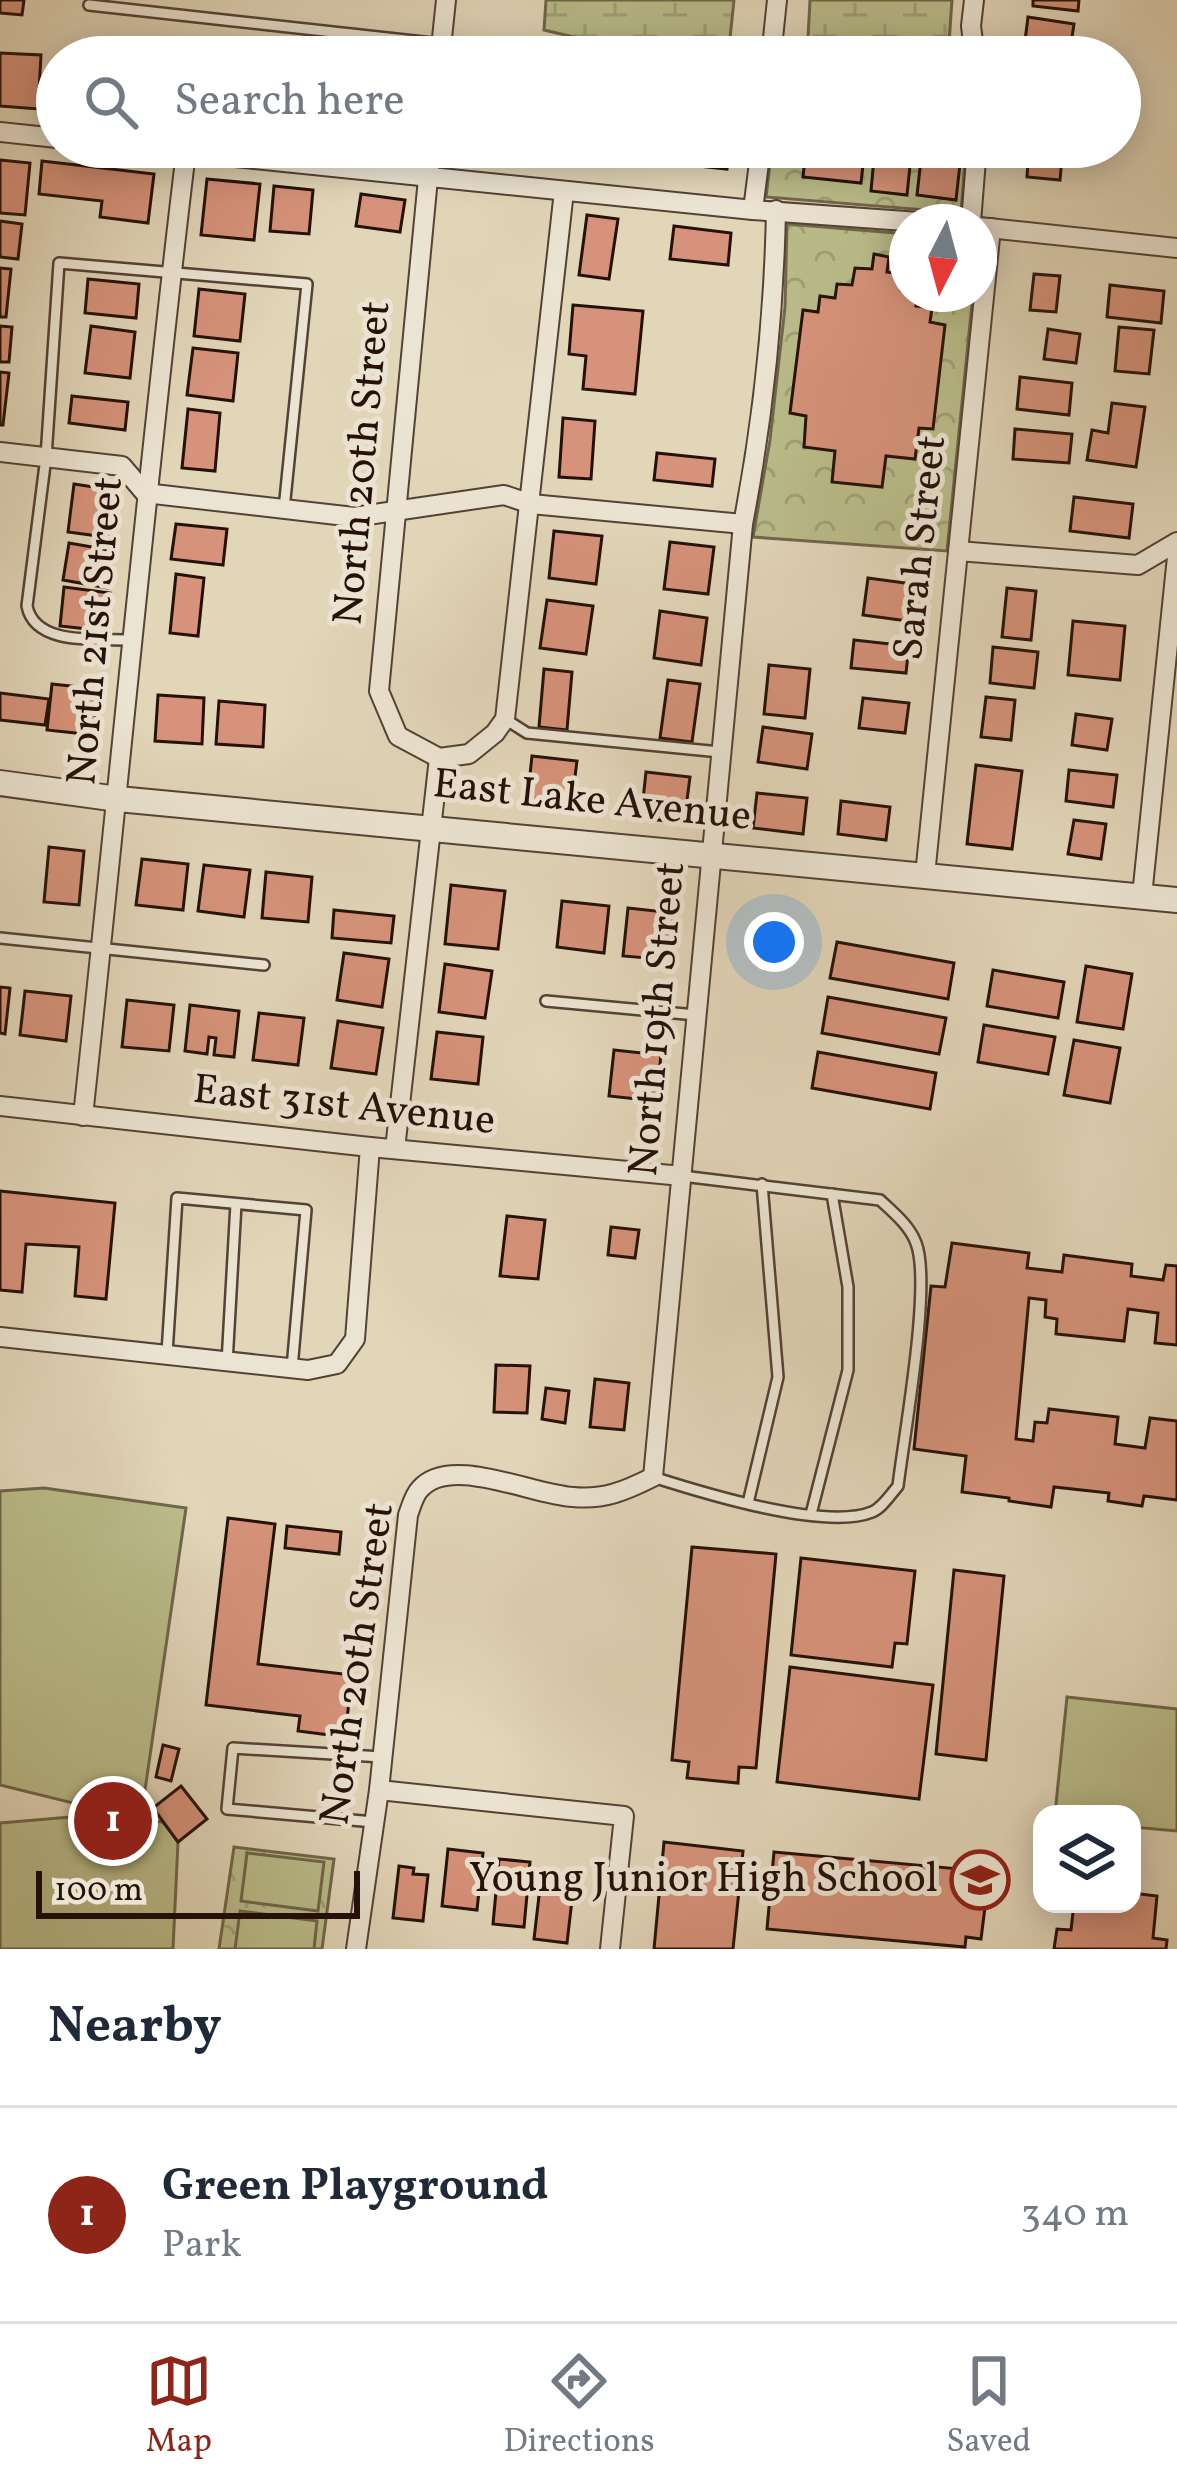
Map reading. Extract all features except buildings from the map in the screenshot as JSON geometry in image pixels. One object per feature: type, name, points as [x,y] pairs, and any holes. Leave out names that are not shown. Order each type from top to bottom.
[{"type":"street","points":[[442,36],[446,0]]},
{"type":"street","points":[[773,36],[777,0]]},
{"type":"street","points":[[972,36],[974,0]]},
{"type":"street","points":[[0,132],[36,136]]},
{"type":"street","name":"North 21st Street","points":[[83,1116],[145,493],[183,168]]},
{"type":"street","points":[[335,168],[889,219]]},
{"type":"street","name":"North 20th Street","points":[[429,168],[379,691],[398,736],[439,758]]},
{"type":"street","points":[[753,210],[758,168]]},
{"type":"street","name":"Sarah Street","points":[[978,168],[979,204]]},
{"type":"street","points":[[395,1149],[439,758],[469,754],[505,719],[564,191]]},
{"type":"street","name":"North 19th Street","points":[[653,1477],[743,524],[759,439],[774,306],[776,210]]},
{"type":"street","points":[[997,228],[1177,248]]},
{"type":"street","name":"Sarah Street","points":[[925,874],[958,551],[974,312]]},
{"type":"street","points":[[0,452],[122,466],[145,493],[355,517],[504,495],[531,504],[743,524]]},
{"type":"street","points":[[958,551],[1138,565],[1177,542]]},
{"type":"street","points":[[1142,896],[1177,556]]},
{"type":"street","name":"East Lake Avenue","points":[[0,783],[118,799],[1177,900]]},
{"type":"street","name":"East 31st Avenue","points":[[0,1106],[370,1148],[682,1176]]},
{"type":"street","points":[[0,1337],[300,1369],[337,1364],[355,1339],[370,1148]]},
{"type":"street","name":"North 20th Street","points":[[356,1949],[379,1790],[408,1515],[420,1488],[446,1474],[469,1474],[572,1497],[615,1496],[653,1477]]},
{"type":"street","points":[[379,1790],[624,1816],[610,1949]]},
{"type":"lane","points":[[89,5],[326,36]]},
{"type":"lane","points":[[132,640],[47,634],[29,617],[27,607],[46,457],[59,263],[307,284],[284,508]]},
{"type":"lane","points":[[505,719],[526,733],[578,741],[720,752]]},
{"type":"lane","points":[[0,938],[264,965]]},
{"type":"lane","points":[[546,1001],[696,1015]]},
{"type":"lane","points":[[653,1477],[748,1503],[840,1519],[876,1511],[898,1486],[921,1284],[916,1243],[880,1200],[682,1176]]},
{"type":"lane","points":[[748,1503],[778,1377],[762,1184]]},
{"type":"lane","points":[[811,1514],[848,1370],[848,1286],[832,1193]]},
{"type":"lane","points":[[167,1355],[176,1198],[306,1210],[300,1369]]},
{"type":"lane","points":[[226,1363],[236,1204]]},
{"type":"lane","points":[[374,1822],[227,1809],[233,1748],[382,1757]]},
{"type":"green space","points":[[546,0],[734,0],[730,36],[570,36],[544,30]]},
{"type":"green space","points":[[810,0],[952,0],[949,36],[808,36]]},
{"type":"green space","points":[[769,168],[964,168],[962,204],[889,207],[766,197]]},
{"type":"green space","points":[[787,224],[889,232],[889,312],[971,312],[947,551],[753,537],[785,307]]},
{"type":"green space","points":[[44,1488],[186,1508],[145,1790],[109,1812],[0,1785],[0,1491]]},
{"type":"green space","points":[[1067,1697],[1177,1709],[1177,1831],[1141,1828],[1141,1805],[1056,1805]]},
{"type":"green space","points":[[94,1815],[163,1822],[178,1842],[173,1949],[0,1949],[0,1823]]},
{"type":"green space","points":[[234,1847],[334,1859],[322,1949],[219,1949]]},
{"type":"green space","points":[[247,1853],[324,1862],[318,1911],[241,1901]]},
{"type":"green space","points":[[240,1911],[317,1921],[314,1949],[235,1949]]},
{"type":"place","name":"Green Playground","points":[[113,1821]]},
{"type":"place","name":"Young Junior High School","points":[[980,1880]]}]
